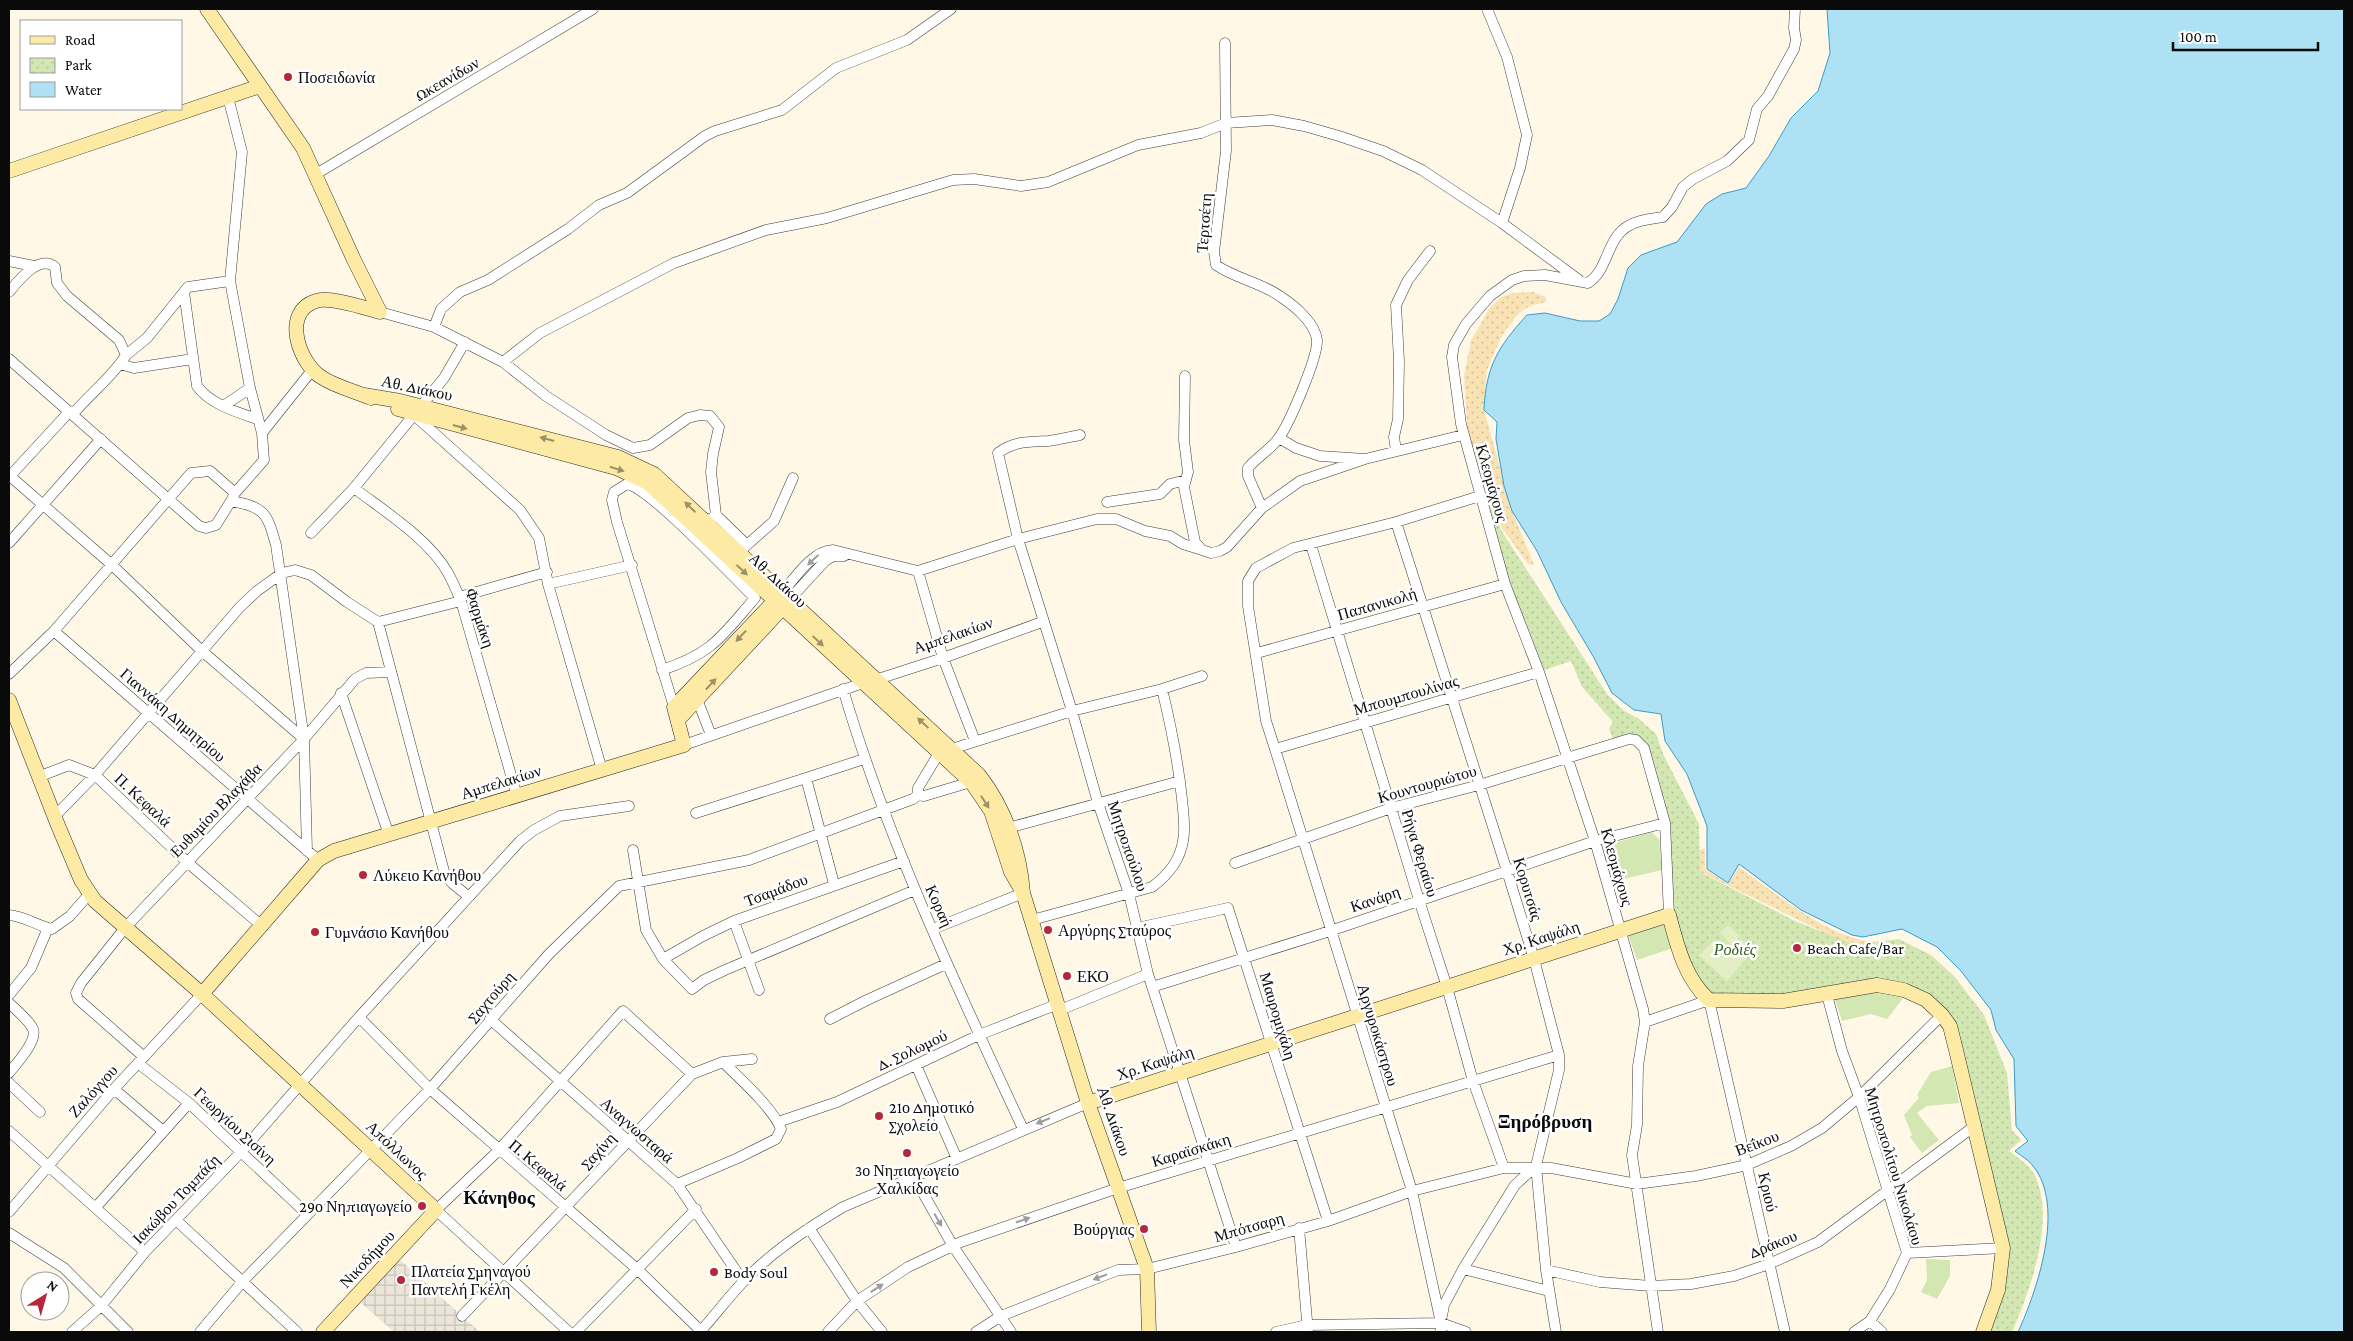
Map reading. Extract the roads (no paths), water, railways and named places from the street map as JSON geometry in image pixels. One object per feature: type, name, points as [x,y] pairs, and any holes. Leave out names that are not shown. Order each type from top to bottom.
[{"type":"street","points":[[207,9],[290,126],[316,174],[354,260],[380,312]]},
{"type":"street","name":"Ωκεανίδων","points":[[316,174],[593,9]]},
{"type":"street","points":[[434,327],[442,309],[460,292],[488,280],[568,229],[599,205],[627,193],[705,136],[715,130],[782,110],[836,68],[907,40],[951,9]]},
{"type":"street","points":[[1487,9],[1507,57],[1527,135],[1520,168],[1502,223]]},
{"type":"street","points":[[503,362],[540,333],[624,288],[674,263],[747,236],[788,225],[827,218],[953,180],[974,179],[1022,186],[1048,182],[1081,170],[1107,156],[1138,145],[1201,133],[1226,123],[1272,120],[1304,126],[1383,151],[1422,170],[1502,223],[1583,284],[1598,274],[1610,247],[1625,228],[1643,219],[1663,216],[1672,207],[1683,187],[1736,155],[1748,140],[1757,109],[1768,96],[1794,49],[1796,40],[1794,28],[1796,9]]},
{"type":"street","name":"Τερτσέτη","points":[[1225,43],[1226,152],[1214,252],[1216,265],[1228,274],[1280,296],[1312,326],[1317,340],[1315,356],[1291,417],[1279,438],[1248,468],[1248,476],[1262,508]]},
{"type":"street","points":[[9,171],[260,86]]},
{"type":"street","points":[[9,358],[199,526],[206,528],[216,526],[233,497],[264,460],[262,433],[250,388],[230,282],[242,152],[228,97]]},
{"type":"street","points":[[1396,451],[1394,437],[1398,419],[1399,361],[1396,305],[1408,280],[1430,251]]},
{"type":"street","points":[[9,261],[34,266],[47,263],[55,267],[57,283],[67,296],[119,340],[123,359],[134,368],[193,359]]},
{"type":"street","points":[[9,292],[34,266]]},
{"type":"street","name":"Κλεομάχους","points":[[1583,284],[1545,275],[1524,276],[1501,286],[1466,324],[1454,345],[1454,373],[1462,430],[1505,584],[1538,672],[1595,841],[1643,1009],[1644,1022],[1638,1066],[1637,1125],[1632,1155],[1658,1332]]},
{"type":"street","points":[[230,282],[188,287],[147,338],[123,359],[9,476],[112,565],[202,651],[304,739]]},
{"type":"street","points":[[184,292],[197,386],[202,393],[257,419]]},
{"type":"street","points":[[262,433],[313,369],[302,353],[296,334],[298,322],[306,306],[316,301],[325,300],[380,312],[434,327],[503,362],[546,396],[606,435],[633,448],[650,445],[681,422],[693,416],[705,414],[714,419],[719,427],[713,454],[711,518]]},
{"type":"street","points":[[312,533],[354,488],[444,378],[465,342]]},
{"type":"street","name":"Αθ. Διάκου","points":[[313,369],[331,382],[364,395],[616,468],[638,477],[658,491],[782,600],[945,751],[978,775],[1000,806],[1008,828],[1021,869],[1024,893],[1088,1103],[1147,1269],[1149,1332]]},
{"type":"street","points":[[1185,376],[1186,480],[1184,487],[1195,542],[1202,550]]},
{"type":"street","points":[[225,405],[250,388]]},
{"type":"street","points":[[416,410],[520,510],[539,538],[548,584],[602,770]]},
{"type":"street","name":"Αθ. Διάκου","points":[[416,410],[631,462],[654,474],[711,518],[743,549],[782,600]]},
{"type":"street","points":[[676,714],[782,600],[833,556],[855,555],[918,571],[1018,539],[1098,519],[1116,519],[1145,531],[1170,536],[1183,544],[1211,553],[1220,551],[1227,546],[1262,508],[1300,481],[1462,430]]},
{"type":"street","name":"Μητροπούλου","points":[[1080,435],[1049,441],[1021,442],[1008,446],[998,453],[1018,539],[1042,622],[1072,711],[1098,803],[1129,894],[1148,974],[1181,1073],[1206,1161],[1236,1247]]},
{"type":"street","points":[[1279,438],[1296,448],[1320,456],[1365,459]]},
{"type":"street","points":[[9,543],[101,439]]},
{"type":"street","points":[[9,674],[54,631],[169,501],[191,473],[210,471],[233,497],[252,505],[269,520],[282,573],[304,739],[307,851]]},
{"type":"street","points":[[743,549],[774,521],[793,478]]},
{"type":"street","points":[[1107,502],[1160,494],[1170,484],[1186,480]]},
{"type":"street","points":[[662,670],[690,660],[714,645],[754,598],[658,504],[638,487],[627,484],[616,490],[612,500],[684,745]]},
{"type":"street","name":"Φαρμάκη","points":[[354,488],[408,530],[436,555],[448,573],[460,599],[516,796]]},
{"type":"street","name":"Αργυροκάστρου","points":[[1441,1328],[1412,1191],[1384,1108],[1358,1016],[1330,931],[1279,748],[1266,721],[1248,606],[1248,581],[1256,568],[1274,556],[1293,548],[1396,522],[1480,496]]},
{"type":"street","name":"Κορυτσάς","points":[[1396,522],[1534,959],[1559,1055],[1558,1070],[1536,1166],[1546,1270],[1556,1332]]},
{"type":"street","name":"Ρήγα Φεραίου","points":[[1311,545],[1447,987],[1473,1081],[1504,1168]]},
{"type":"street","points":[[548,584],[632,565]]},
{"type":"street","points":[[54,817],[95,775],[240,607],[257,591],[282,573],[295,570],[311,575],[378,622],[430,822],[446,874],[452,883],[469,897]]},
{"type":"street","points":[[918,571],[943,658],[975,742]]},
{"type":"street","points":[[378,622],[547,572]]},
{"type":"street","name":"Παπανικολή","points":[[1257,654],[1505,584]]},
{"type":"street","points":[[676,714],[697,698],[782,600]]},
{"type":"street","name":"Αμπελακίων","points":[[202,994],[318,860],[334,852],[684,745],[775,715],[843,689],[943,658],[1042,622]]},
{"type":"street","name":"Γιαννάκη Δημητρίου","points":[[54,631],[318,860]]},
{"type":"street","name":"Ευθυμίου Βλαχάβα","points":[[76,993],[81,983],[125,928],[222,823],[248,800],[304,739],[354,679],[366,674],[391,672]]},
{"type":"street","name":"Μπουμπουλίνας","points":[[1279,748],[1538,672]]},
{"type":"street","points":[[918,795],[918,788],[945,751],[1072,711],[1162,689],[1202,676]]},
{"type":"street","name":"Κοραή","points":[[843,689],[864,759],[915,890],[933,929],[946,964],[1023,1129]]},
{"type":"street","points":[[1032,920],[1152,887],[1163,879],[1175,863],[1183,841],[1184,820],[1175,744],[1162,689]]},
{"type":"street","points":[[341,693],[389,835]]},
{"type":"street","points":[[697,698],[711,735]]},
{"type":"street","name":"Απόλλωνος","points":[[9,700],[54,817],[81,880],[90,894],[125,928],[202,994],[569,1332]]},
{"type":"street","name":"Κουντουριώτου","points":[[1235,863],[1391,808],[1479,785],[1629,739],[1636,740],[1644,748],[1665,823]]},
{"type":"street","name":"Αθ. Διάκου","points":[[945,751],[971,782],[991,811],[1011,872],[1024,893]]},
{"type":"street","points":[[696,813],[864,759]]},
{"type":"street","name":"Π. Κεφαλά","points":[[38,777],[69,765],[95,775],[187,862],[262,926]]},
{"type":"street","points":[[806,778],[834,884]]},
{"type":"street","points":[[1008,828],[1180,780]]},
{"type":"street","name":"Σαχτούρη","points":[[200,1332],[243,1281],[430,1089],[549,954],[619,886],[749,860],[820,836],[913,799],[918,795],[924,796],[971,782]]},
{"type":"street","name":"Ιακώβου Τομπάζη","points":[[72,1332],[101,1306],[144,1252],[241,1152],[359,1017],[520,841],[541,826],[560,816],[629,806]]},
{"type":"street","points":[[1665,823],[1669,915],[1685,965],[1701,992],[1709,1000]]},
{"type":"street","name":"Κανάρη","points":[[1152,987],[1330,931],[1595,841],[1665,823]]},
{"type":"street","points":[[632,850],[646,930],[663,959],[692,989],[704,980],[915,890]]},
{"type":"street","name":"Τσαμάδου","points":[[663,959],[703,936],[734,922],[904,860]]},
{"type":"street","points":[[933,929],[1024,893]]},
{"type":"street","points":[[9,916],[24,917],[52,929],[59,925],[90,894]]},
{"type":"street","name":"Μαυρομιχάλη","points":[[1137,928],[1228,908],[1272,1043],[1298,1133],[1328,1220]]},
{"type":"street","name":"Χρ. Καψάλη","points":[[701,1332],[743,1281],[809,1228],[843,1206],[914,1178],[1023,1129],[1088,1103],[1669,915]]},
{"type":"street","points":[[734,922],[759,990]]},
{"type":"street","points":[[9,995],[31,968],[48,928]]},
{"type":"street","points":[[830,1019],[946,964]]},
{"type":"street","points":[[1059,1007],[1148,974]]},
{"type":"street","points":[[1644,1022],[1709,1000],[1783,1001],[1877,985],[1914,994],[1926,1000],[1942,1015],[1950,1026],[1976,1126],[2003,1248],[1998,1290],[1983,1332]]},
{"type":"street","name":"Γεωργίου Σισίνη","points":[[76,993],[78,999],[141,1061],[189,1103],[307,1214]]},
{"type":"street","name":"Ζαλόγγου","points":[[9,1212],[46,1166],[114,1089],[202,994]]},
{"type":"street","name":"Μητροπολίτου Νικολάου","points":[[1826,995],[1842,1051],[1860,1097],[1907,1253],[1890,1289],[1870,1321],[1854,1332]]},
{"type":"street","name":"Κριού","points":[[1709,1000],[1785,1332]]},
{"type":"street","points":[[9,1003],[33,1030],[33,1038],[28,1048],[9,1073]]},
{"type":"street","name":"Δ. Σολωμού","points":[[677,1184],[738,1158],[776,1139],[780,1126],[837,1102],[979,1036],[1059,1007]]},
{"type":"street","points":[[436,1210],[498,1151],[559,1080],[623,1011],[692,1074]]},
{"type":"street","name":"Βεΐκου","points":[[1536,1166],[1637,1184],[1696,1176],[1747,1165],[1791,1146],[1822,1128],[1860,1097],[1942,1015]]},
{"type":"street","name":"Π. Κεφαλά","points":[[359,1017],[430,1089],[498,1151],[637,1269],[701,1332]]},
{"type":"street","name":"Αναγνωσταρά","points":[[490,1019],[677,1184],[696,1209],[743,1281]]},
{"type":"street","name":"Καραϊσκάκη","points":[[828,1332],[857,1301],[908,1268],[953,1246],[1118,1188],[1559,1055]]},
{"type":"street","name":"Σαχίνη","points":[[462,1316],[692,1074],[723,1062],[752,1059]]},
{"type":"street","points":[[723,1062],[780,1126]]},
{"type":"street","points":[[916,1065],[957,1158]]},
{"type":"street","points":[[9,1083],[40,1112]]},
{"type":"street","points":[[114,1089],[163,1131]]},
{"type":"street","points":[[96,1207],[189,1103]]},
{"type":"street","name":"Δράκου","points":[[1546,1270],[1600,1282],[1651,1286],[1691,1284],[1734,1276],[1769,1264],[1818,1242],[1976,1126]]},
{"type":"street","points":[[9,1131],[144,1252]]},
{"type":"street","points":[[1441,1328],[1444,1305],[1463,1269],[1515,1186],[1536,1166]]},
{"type":"street","name":"Μπότσαρη","points":[[976,1332],[1001,1316],[1118,1270],[1147,1269],[1236,1247],[1328,1220],[1412,1191],[1504,1168],[1536,1166]]},
{"type":"street","points":[[914,1178],[953,1246],[1011,1332]]},
{"type":"street","points":[[576,1332],[696,1209]]},
{"type":"street","name":"Νικοδήμου","points":[[323,1332],[436,1210]]},
{"type":"street","points":[[176,1220],[297,1332]]},
{"type":"street","points":[[809,1228],[857,1301],[882,1332]]},
{"type":"street","points":[[1299,1228],[1307,1328]]},
{"type":"street","points":[[9,1233],[64,1268],[128,1332]]},
{"type":"street","points":[[1907,1253],[2003,1248]]},
{"type":"street","points":[[1463,1269],[1549,1291]]},
{"type":"street","points":[[1870,1321],[1882,1332]]},
{"type":"street","points":[[1276,1332],[1307,1328],[1441,1328],[1466,1332]]},
{"type":"water","points":[[1827,9],[2344,9],[2344,1332],[2018,1332],[2040,1272],[2048,1225],[2047,1203],[2043,1183],[2033,1166],[2015,1151],[2028,1141],[2016,1126],[2014,1059],[1996,1030],[1991,1010],[1961,971],[1937,947],[1902,929],[1863,937],[1852,935],[1801,910],[1739,864],[1728,883],[1707,869],[1707,826],[1687,774],[1665,741],[1661,714],[1634,710],[1612,693],[1593,656],[1561,602],[1537,551],[1512,511],[1504,486],[1496,439],[1497,422],[1484,410],[1487,381],[1495,358],[1501,348],[1527,315],[1545,313],[1580,321],[1599,321],[1610,314],[1618,299],[1628,268],[1641,255],[1677,242],[1706,204],[1722,194],[1746,188],[1769,156],[1791,118],[1818,91],[1830,53]]},
{"type":"place","name":"Ποσειδωνία","points":[[288,77]]},
{"type":"place","name":"Λύκειο Κανήθου","points":[[363,875]]},
{"type":"place","name":"Αργύρης Σταύρος","points":[[1048,930]]},
{"type":"place","name":"Γυμνάσιο Κανήθου","points":[[315,932]]},
{"type":"place","name":"Beach Cafe/Bar","points":[[1797,948]]},
{"type":"place","name":"ΕΚΟ","points":[[1067,976]]},
{"type":"place","name":"21ο Δημοτικό Σχολείο","points":[[879,1116]]},
{"type":"place","name":"3ο Νηπιαγωγείο Χαλκίδας","points":[[907,1153]]},
{"type":"place","name":"29ο Νηπιαγωγείο","points":[[422,1206]]},
{"type":"place","name":"Βούργιας","points":[[1144,1229]]},
{"type":"place","name":"Body Soul","points":[[714,1272]]},
{"type":"place","name":"Πλατεία Σμηναγού Παντελή Γκέλη","points":[[401,1280]]},
{"type":"district","name":"Ξηρόβρυση","points":[[1545,1121]]},
{"type":"district","name":"Κάνηθος","points":[[499,1197]]},
{"type":"park label","name":"Ροδιές","points":[[1735,949]]}]
